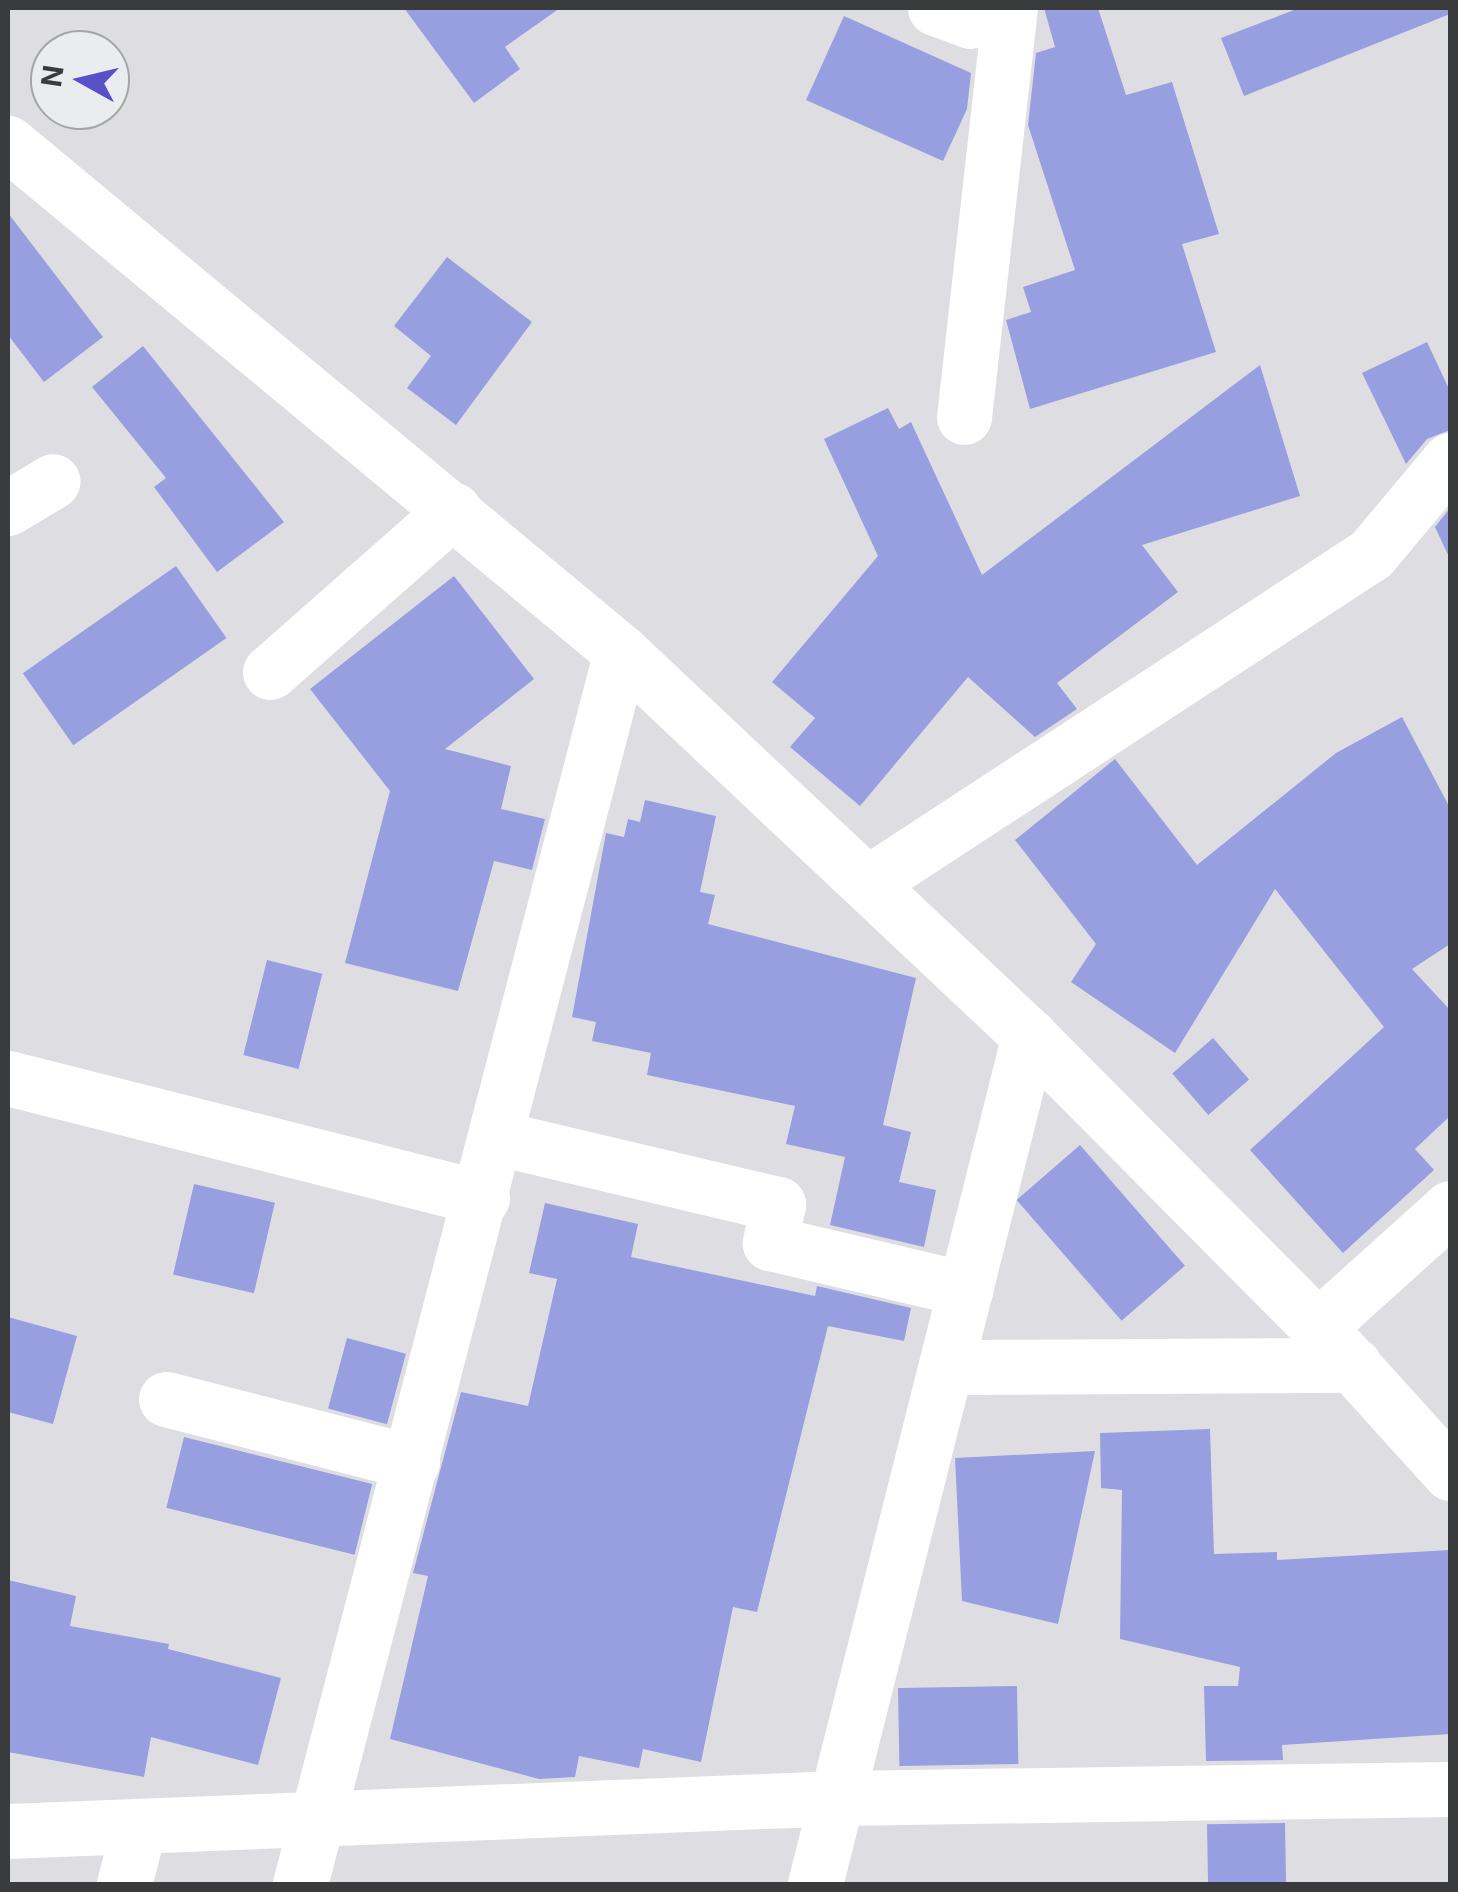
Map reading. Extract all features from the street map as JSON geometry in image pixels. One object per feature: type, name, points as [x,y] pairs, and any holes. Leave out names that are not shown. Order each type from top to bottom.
[{"type":"street","points":[[935,8],[970,21],[1009,8],[964,417]]},
{"type":"street","points":[[8,143],[621,652],[1029,1036],[1336,1346],[1450,1473]]},
{"type":"street","points":[[868,884],[1371,554],[1450,460]]},
{"type":"street","points":[[270,672],[454,510]]},
{"type":"street","points":[[300,1884],[498,1138],[621,652]]},
{"type":"street","points":[[815,1884],[840,1798],[1029,1036]]},
{"type":"street","points":[[8,1078],[482,1198]]},
{"type":"street","points":[[498,1138],[778,1204],[770,1243],[966,1289]]},
{"type":"street","points":[[947,1367],[1336,1346],[1450,1208]]},
{"type":"street","points":[[166,1399],[412,1462]]},
{"type":"street","points":[[8,1831],[840,1798],[1450,1789]]},
{"type":"street","points":[[124,1884],[140,1827]]},
{"type":"building","points":[[404,8],[560,8],[505,47],[520,69],[474,103]]},
{"type":"building","points":[[1044,8],[1098,8],[1126,95],[1172,82],[1219,234],[1182,244],[1216,352],[1030,409],[1006,320],[1031,312],[1023,287],[1075,270],[1028,125],[1036,53],[1055,47]]},
{"type":"building","points":[[1299,8],[1450,8],[1450,14],[1244,96],[1221,38]]},
{"type":"building","points":[[844,16],[971,73],[967,109],[943,161],[806,100]]},
{"type":"building","points":[[8,213],[103,337],[44,382],[8,335]]},
{"type":"building","points":[[447,257],[532,322],[456,425],[407,388],[431,356],[394,326]]},
{"type":"building","points":[[1427,342],[1450,391],[1450,430],[1427,439],[1406,464],[1362,373]]},
{"type":"building","points":[[143,346],[284,522],[217,572],[154,487],[166,478],[92,387]]},
{"type":"building","points":[[1260,365],[1300,496],[1142,545],[1178,592],[1057,683],[1077,709],[1035,737],[968,677],[860,806],[790,747],[815,718],[772,682],[878,556],[824,439],[888,408],[899,429],[911,422],[982,575]]},
{"type":"building","points":[[1450,508],[1450,559],[1435,527]]},
{"type":"building","points":[[176,566],[226,638],[73,745],[23,673]]},
{"type":"building","points":[[454,576],[534,679],[445,749],[511,766],[501,809],[545,819],[532,870],[494,861],[458,991],[345,963],[390,791],[310,689]]},
{"type":"building","points":[[1402,717],[1450,808],[1450,944],[1412,969],[1450,1010],[1450,1116],[1415,1149],[1434,1170],[1343,1253],[1250,1150],[1384,1027],[1275,889],[1175,1053],[1071,982],[1096,944],[1015,840],[1115,759],[1197,865],[1336,753]]},
{"type":"building","points":[[645,800],[716,816],[700,892],[715,895],[708,924],[916,978],[883,1125],[911,1132],[899,1182],[936,1190],[924,1247],[830,1225],[845,1157],[786,1144],[795,1106],[647,1075],[651,1053],[592,1041],[596,1022],[572,1017],[606,833],[624,837],[628,819],[640,822]]},
{"type":"building","points":[[267,960],[322,974],[299,1069],[243,1055]]},
{"type":"building","points":[[1213,1038],[1249,1080],[1208,1115],[1172,1073]]},
{"type":"building","points":[[1080,1145],[1185,1266],[1122,1321],[1017,1200]]},
{"type":"building","points":[[194,1184],[275,1203],[254,1293],[173,1275]]},
{"type":"building","points":[[545,1203],[638,1224],[631,1257],[815,1296],[817,1286],[911,1308],[904,1341],[828,1326],[757,1612],[733,1607],[701,1762],[643,1749],[639,1768],[579,1756],[575,1777],[539,1779],[390,1739],[428,1576],[413,1573],[461,1392],[528,1406],[557,1279],[529,1273]]},
{"type":"building","points":[[8,1317],[77,1336],[53,1424],[8,1412]]},
{"type":"building","points":[[347,1338],[406,1354],[387,1424],[328,1409]]},
{"type":"building","points":[[1210,1429],[1214,1554],[1277,1552],[1277,1560],[1450,1550],[1450,1734],[1282,1745],[1283,1760],[1206,1761],[1204,1686],[1238,1686],[1240,1667],[1120,1639],[1122,1490],[1101,1488],[1100,1433]]},
{"type":"building","points":[[184,1437],[372,1484],[355,1555],[166,1508]]},
{"type":"building","points":[[1095,1451],[1058,1624],[962,1601],[955,1458]]},
{"type":"building","points":[[8,1580],[76,1596],[70,1626],[169,1644],[168,1649],[281,1678],[258,1765],[151,1737],[144,1777],[8,1752]]},
{"type":"building","points":[[1017,1686],[1018,1764],[899,1766],[898,1688]]},
{"type":"building","points":[[1285,1823],[1286,1884],[1208,1884],[1207,1824]]}]
